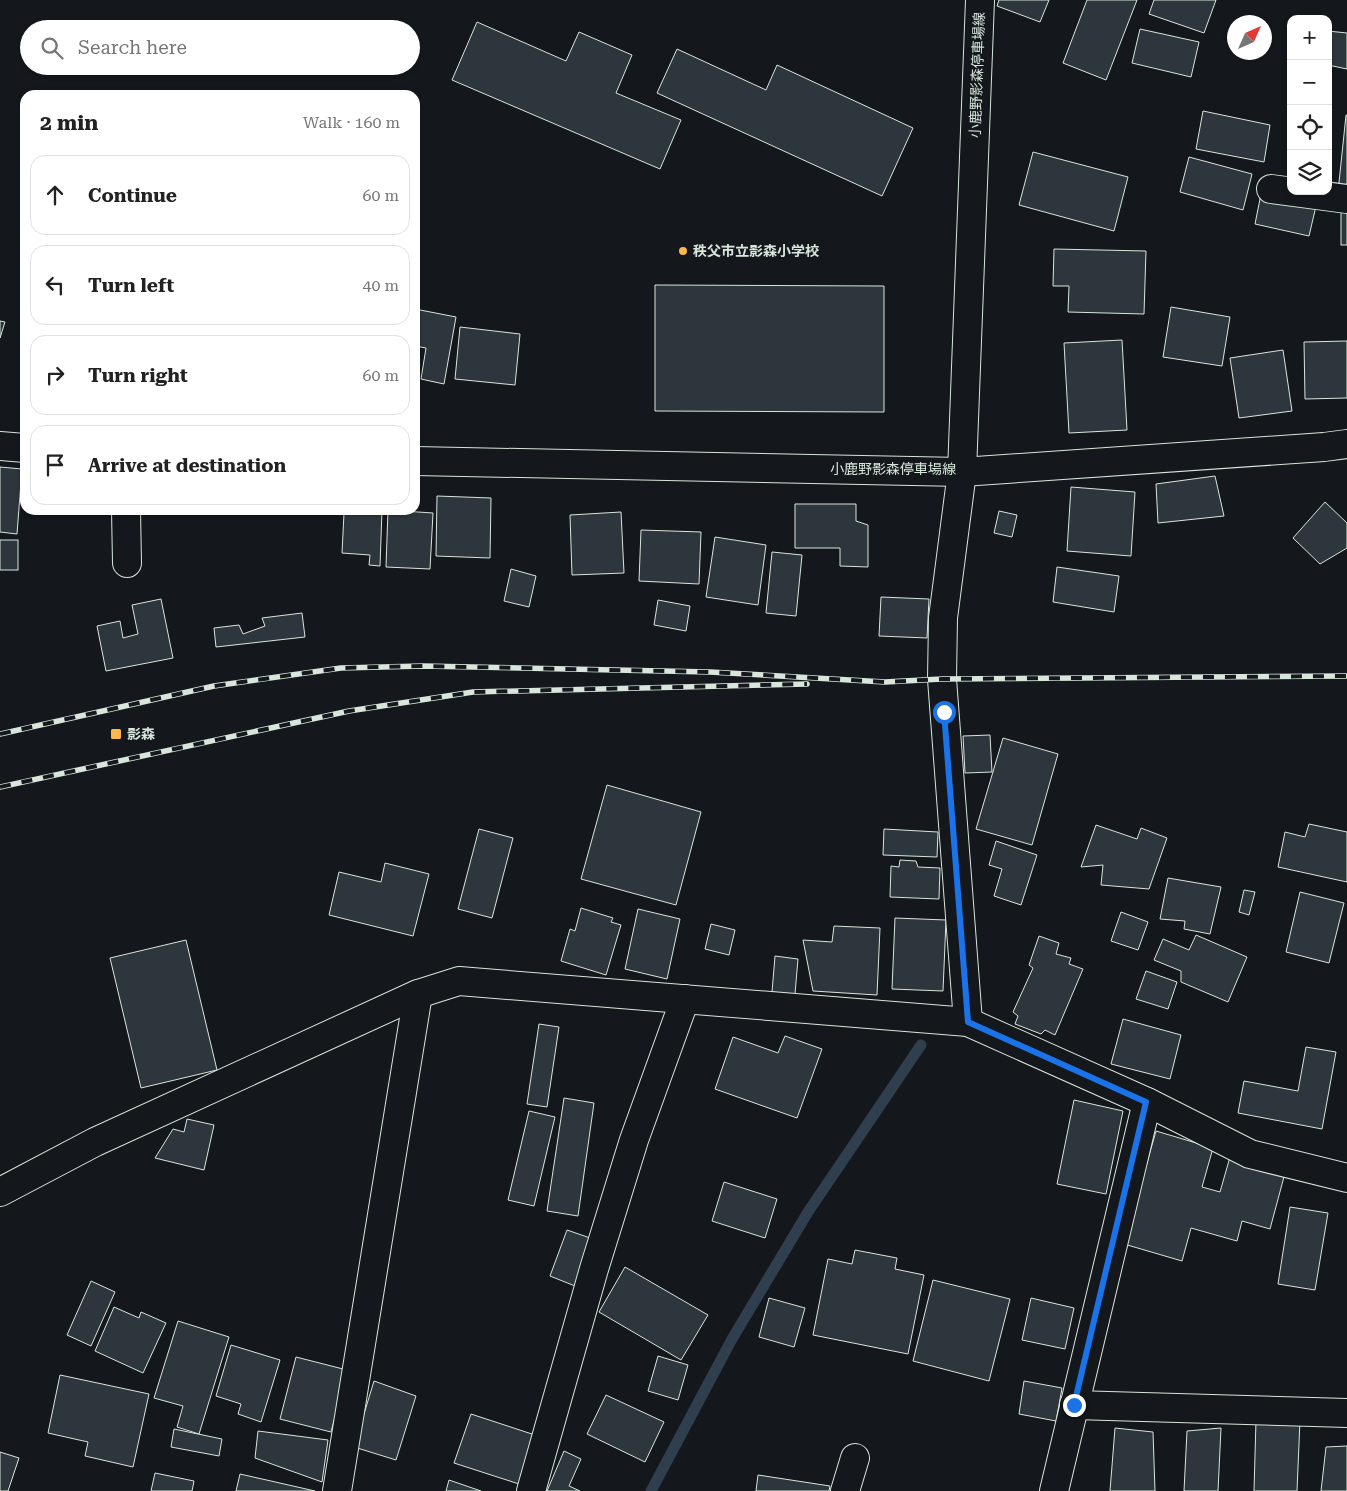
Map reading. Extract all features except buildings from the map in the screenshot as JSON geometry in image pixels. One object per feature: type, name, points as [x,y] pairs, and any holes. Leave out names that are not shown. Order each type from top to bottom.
[{"type":"street","name":"小鹿野影森停車場線","points":[[420,461],[962,472],[980,0]]},
{"type":"street","points":[[1271,190],[1347,199]]},
{"type":"street","points":[[968,1022],[942,679],[943,618],[962,472],[1347,444]]},
{"type":"street","points":[[0,446],[20,448]]},
{"type":"street","points":[[126,515],[127,563]]},
{"type":"street","points":[[0,1192],[95,1142],[418,994],[459,981],[968,1022],[1146,1102],[1250,1154],[1347,1178]]},
{"type":"street","points":[[337,1491],[418,994]]},
{"type":"street","points":[[531,1491],[591,1278],[634,1140],[685,999]]},
{"type":"street","points":[[1054,1491],[1146,1102]]},
{"type":"street","points":[[1074,1405],[1347,1413]]},
{"type":"street","points":[[845,1491],[855,1458]]},
{"type":"waterway","points":[[651,1491],[732,1339],[808,1212],[921,1045]]},
{"type":"railway","points":[[0,734],[214,686],[341,668],[423,666],[710,672],[885,682],[942,679],[1347,676]]},
{"type":"railway","points":[[0,787],[349,711],[473,692],[807,684]]},
{"type":"place","name":"秩父市立影森小学校","points":[[683,251]]},
{"type":"place","name":"影森","points":[[116,734]]},
{"type":"route","points":[[944,712],[968,1022],[1146,1102],[1074,1405]]}]
